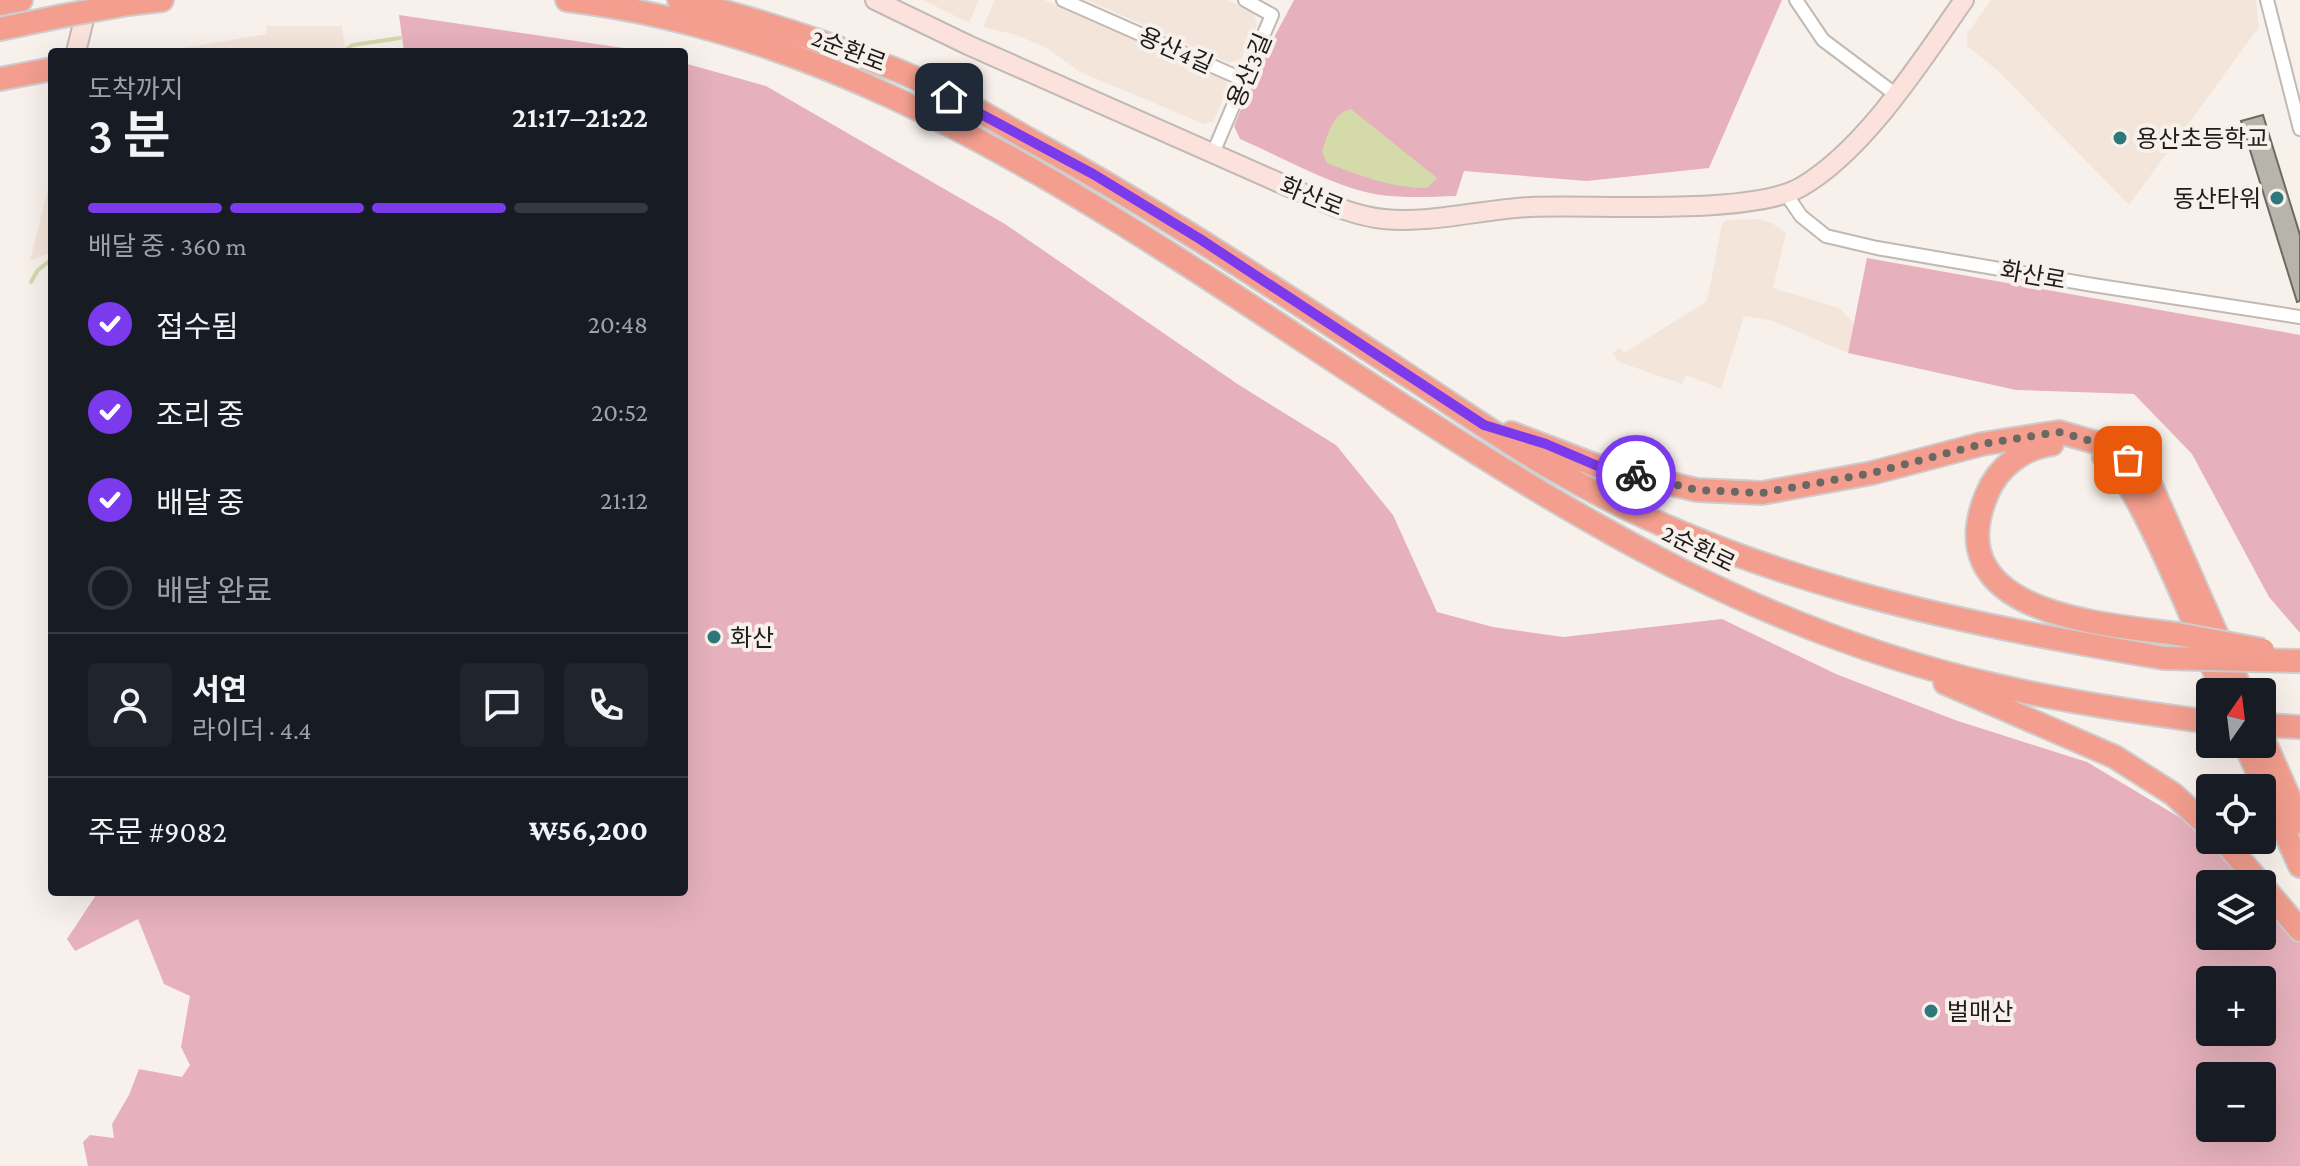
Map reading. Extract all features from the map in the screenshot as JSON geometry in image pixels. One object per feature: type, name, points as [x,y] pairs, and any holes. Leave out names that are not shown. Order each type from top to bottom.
[{"type":"highway","points":[[0,4],[20,0]]},
{"type":"highway","points":[[0,29],[162,0]]},
{"type":"highway","name":"2순환로","points":[[567,0],[676,21],[785,53],[886,92],[974,135],[1077,194],[1590,521],[1697,578],[1878,653],[1991,685],[2099,707],[2196,720]]},
{"type":"highway","name":"2순환로","points":[[679,0],[814,38],[903,73],[995,120],[1093,174],[1200,239],[1554,470],[1637,512],[1766,568],[1932,614],[2164,658],[2300,659]]},
{"type":"highway","points":[[0,79],[48,70]]},
{"type":"highway","points":[[1484,425],[1546,444],[1600,467],[1697,490],[1762,493],[1872,473],[1982,444],[2059,432],[2098,443],[2128,460],[2149,481],[2236,678]]},
{"type":"highway","points":[[2217,678],[2199,639],[2145,516],[2131,487],[2109,459],[2083,447],[2059,443],[2034,447],[1996,476],[1986,497],[1978,541],[1981,556],[1992,576],[2011,593],[2035,607],[2070,619],[2177,634],[2199,639],[2300,659]]},
{"type":"highway","points":[[1878,653],[2115,757],[2173,794],[2196,815]]},
{"type":"highway","points":[[2276,726],[2300,727]]},
{"type":"highway","points":[[2251,758],[2300,866]]},
{"type":"highway","points":[[2272,758],[2300,822]]},
{"type":"highway","points":[[2235,854],[2248,870]]},
{"type":"highway","points":[[2276,902],[2300,930]]},
{"type":"main road","points":[[77,48],[89,0]]},
{"type":"main road","name":"화산로","points":[[875,0],[968,45],[1338,208],[1388,220],[1530,207],[1719,203],[1786,194],[1825,172],[1846,153],[1895,94],[1964,0]]},
{"type":"street","name":"용산4길","points":[[1063,0],[1244,80]]},
{"type":"street","name":"용산3길","points":[[1213,153],[1272,15],[1245,0]]},
{"type":"street","points":[[1796,0],[1823,40],[1895,94]]},
{"type":"street","points":[[2267,0],[2300,129]]},
{"type":"street","name":"화산로","points":[[1786,194],[1811,227],[1839,239],[2062,280],[2300,317]]},
{"type":"shaded area","points":[[923,0],[979,0],[969,23]]},
{"type":"shaded area","points":[[995,0],[1044,0],[1225,77],[1228,87],[1214,121],[1204,124],[1080,72],[1047,48],[1016,35],[983,27]]},
{"type":"shaded area","points":[[1087,0],[1227,0],[1254,13],[1257,25],[1241,59],[1229,63]]},
{"type":"shaded area","points":[[1294,0],[1782,0],[1709,168],[1587,181],[1464,171],[1456,196],[1418,197],[1380,195],[1345,186],[1240,139],[1234,126],[1258,67]]},
{"type":"shaded area","name":"용산초등학교","points":[[1991,0],[2256,0],[2259,27],[2129,205],[1998,71],[1967,46],[1967,34]]},
{"type":"shaded area","points":[[399,15],[623,48],[403,48]]},
{"type":"shaded area","points":[[266,26],[342,26],[345,46],[183,48],[267,34]]},
{"type":"shaded area","points":[[688,64],[766,86],[1005,224],[1239,385],[1336,445],[1393,515],[1437,612],[1493,627],[1563,637],[1722,619],[1836,674],[1955,720],[2087,762],[2184,820],[2196,831],[2196,854],[2220,854],[2237,870],[2196,870],[2196,950],[2276,950],[2276,910],[2300,935],[2300,1166],[88,1166],[83,1142],[90,1135],[114,1138],[112,1124],[129,1095],[139,1069],[182,1077],[190,1065],[181,1047],[190,996],[164,984],[138,919],[75,951],[67,939],[95,896],[688,896]]},
{"type":"shaded area","points":[[1351,109],[1437,178],[1427,188],[1401,186],[1327,163],[1322,152],[1329,132],[1339,115]]},
{"type":"shaded area","points":[[48,188],[48,254],[30,261]]},
{"type":"shaded area","points":[[1757,219],[1772,223],[1786,233],[1773,288],[1839,308],[1854,323],[1848,353],[1770,320],[1744,316],[1721,389],[1686,375],[1682,384],[1619,362],[1612,353],[1620,348],[1624,353],[1707,301],[1722,224],[1727,220]]},
{"type":"shaded area","points":[[1867,258],[2300,335],[2300,633],[2269,597],[2192,454],[2134,394],[2016,390],[1848,353]]},
{"type":"building","name":"동산타워","points":[[2263,115],[2300,235],[2300,301],[2297,302],[2241,121]]},
{"type":"waterway","points":[[348,48],[400,38]]},
{"type":"waterway","points":[[31,282],[38,270],[48,262]]},
{"type":"way so far","points":[[1636,475],[1697,490],[1762,493],[1872,473],[1982,444],[2059,432],[2098,443],[2128,460]]},
{"type":"place","name":"용산초등학교","points":[[2120,138]]},
{"type":"place","name":"동산타워","points":[[2277,198]]},
{"type":"place","name":"화산","points":[[714,637]]},
{"type":"place","name":"벌매산","points":[[1931,1011]]},
{"type":"route","points":[[949,97],[1093,174],[1200,239],[1484,425],[1546,444],[1600,467],[1636,475]]}]
